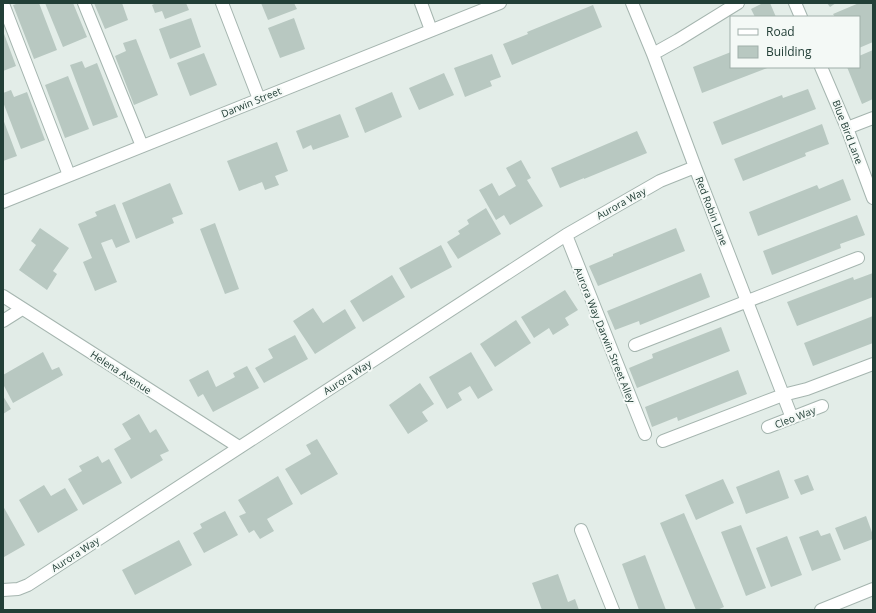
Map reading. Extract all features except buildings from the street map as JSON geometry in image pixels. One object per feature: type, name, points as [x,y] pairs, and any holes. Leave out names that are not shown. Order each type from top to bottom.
[{"type":"street","points":[[84,3],[142,146]]},
{"type":"street","points":[[222,3],[259,99]]},
{"type":"street","points":[[421,3],[431,30]]},
{"type":"street","name":"Darwin Street","points":[[3,202],[500,3]]},
{"type":"street","name":"Red Robin Lane","points":[[632,3],[653,54],[792,418]]},
{"type":"street","points":[[653,54],[738,3]]},
{"type":"street","points":[[795,3],[801,16]]},
{"type":"street","points":[[3,4],[69,175]]},
{"type":"street","name":"Blue Bird Lane","points":[[821,68],[847,128],[873,198]]},
{"type":"street","points":[[847,128],[873,118]]},
{"type":"street","name":"Aurora Way","points":[[3,590],[18,589],[28,585],[566,235],[660,182],[695,167]]},
{"type":"street","name":"Aurora Way Darwin Street Alley","points":[[566,235],[645,434]]},
{"type":"street","points":[[635,345],[858,258]]},
{"type":"street","name":"Helena Avenue","points":[[3,296],[238,447]]},
{"type":"street","points":[[3,321],[22,309]]},
{"type":"street","points":[[663,441],[783,395],[806,389],[873,364]]},
{"type":"street","name":"Cleo Way","points":[[768,427],[822,406]]},
{"type":"street","points":[[581,530],[613,610]]},
{"type":"street","points":[[821,610],[873,589]]}]
